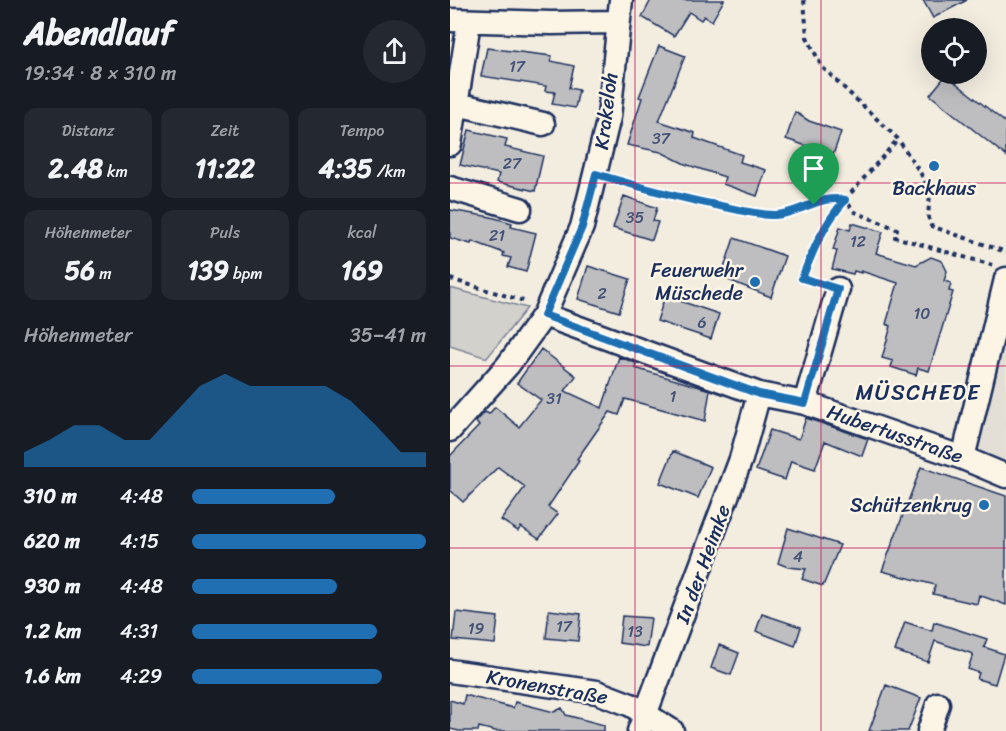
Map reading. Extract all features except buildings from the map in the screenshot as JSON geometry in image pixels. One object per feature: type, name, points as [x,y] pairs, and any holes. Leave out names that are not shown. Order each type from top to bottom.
[{"type":"street","points":[[450,144],[457,104],[459,21],[619,11]]},
{"type":"street","name":"Krakeloh","points":[[450,430],[508,365],[544,315],[582,227],[609,117],[619,11]]},
{"type":"street","points":[[457,104],[543,124]]},
{"type":"street","points":[[450,188],[520,209]]},
{"type":"street","points":[[963,458],[1000,273]]},
{"type":"street","points":[[805,403],[838,289]]},
{"type":"street","name":"Hubertusstraße","points":[[544,315],[759,394],[805,403],[963,458],[1006,476]]},
{"type":"street","name":"In der Heimke","points":[[642,723],[741,459],[759,394]]},
{"type":"street","name":"Kronenstraße","points":[[450,671],[597,692],[631,705],[642,723],[672,731]]},
{"type":"street","points":[[929,731],[938,704]]},
{"type":"path","points":[[804,0],[807,37],[822,67],[898,139],[921,174],[930,195],[928,216],[931,226],[1006,252]]},
{"type":"path","points":[[838,289],[802,278],[818,237],[830,217],[898,139]]},
{"type":"path","points":[[596,174],[667,195],[754,213],[776,215],[814,205],[826,199],[845,200],[855,212],[897,229],[895,237],[1000,273]]},
{"type":"path","points":[[450,279],[524,300],[544,315]]},
{"type":"shaded area","points":[[450,288],[527,308],[487,358],[450,346]]},
{"type":"shaded area","points":[[1006,304],[1006,463],[964,446]]},
{"type":"place","name":"Backhaus","points":[[934,166]]},
{"type":"place","name":"Feuerwehr Müschede","points":[[755,282]]},
{"type":"place","name":"Schützenkrug","points":[[984,505]]},
{"type":"district","name":"MÜSCHEDE","points":[[918,392]]},
{"type":"route","points":[[596,174],[667,195],[754,213],[776,215],[814,205],[826,199],[845,200],[830,217],[818,237],[802,278],[838,289],[805,403],[759,394],[544,315],[582,227],[596,174]]}]
